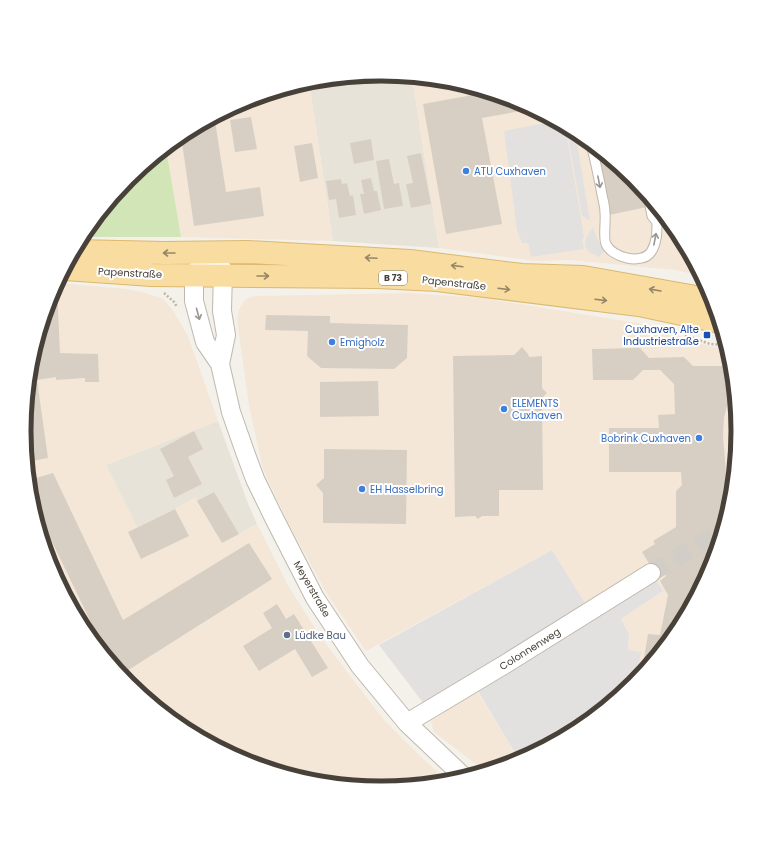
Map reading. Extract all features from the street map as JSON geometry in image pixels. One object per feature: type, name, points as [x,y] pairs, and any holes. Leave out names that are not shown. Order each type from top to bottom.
[{"type":"main road","name":"Papenstraße","points":[[81,251],[267,253],[410,261],[522,274],[583,277],[706,299]]},
{"type":"main road","name":"Papenstraße","points":[[71,269],[152,275],[377,277],[437,280],[639,305],[714,321]]},
{"type":"street","name":"Meyerstraße","points":[[208,252],[194,276],[194,300],[205,342],[220,364],[231,412],[245,452],[289,549],[315,598],[360,666],[407,723],[460,773]]},
{"type":"street","points":[[208,252],[222,267],[224,276]]},
{"type":"street","name":"Meyerstraße","points":[[220,364],[226,335],[222,311],[224,276]]},
{"type":"street","name":"Colonnenweg","points":[[407,723],[651,573]]},
{"type":"lane","points":[[594,152],[605,212],[605,244],[609,249],[621,256],[638,260],[645,258],[651,253],[656,237],[657,222],[652,216],[650,206]]},
{"type":"shaded area","points":[[382,81],[413,83],[439,248],[333,241],[310,89],[359,82]]},
{"type":"shaded area","points":[[413,83],[450,88],[494,100],[537,117],[576,140],[613,168],[645,200],[673,237],[695,274],[675,270],[570,260],[535,261],[439,248]]},
{"type":"shaded area","points":[[310,89],[333,241],[181,237],[167,154],[206,128],[226,117],[269,100]]},
{"type":"shaded area","points":[[547,123],[559,129],[559,132],[563,131],[567,134],[582,223],[584,238],[582,239],[584,249],[531,257],[529,245],[527,243],[522,243],[517,230],[504,131]]},
{"type":"shaded area","points":[[568,135],[577,140],[590,221],[582,216]]},
{"type":"shaded area","points":[[593,227],[604,251],[599,257],[591,253],[585,247],[586,238]]},
{"type":"shaded area","points":[[64,284],[127,289],[146,293],[163,299],[172,309],[188,336],[218,421],[106,465],[137,527],[175,509],[195,497],[222,543],[257,524],[289,587],[320,636],[383,719],[443,776],[404,781],[359,781],[313,775],[269,763],[226,746],[206,735],[168,710],[150,695],[118,663],[103,645],[78,607],[58,566],[43,522],[34,477],[31,432],[34,386],[43,341]]},
{"type":"shaded area","points":[[409,293],[483,298],[655,326],[688,340],[721,348],[729,386],[732,432],[729,477],[720,522],[696,587],[673,626],[645,663],[638,670],[639,665],[628,651],[629,634],[621,619],[663,591],[648,566],[585,603],[552,550],[366,651],[327,594],[287,521],[263,469],[249,406],[237,320],[239,309],[246,299],[255,296]]},
{"type":"shaded area","points":[[218,421],[247,501],[257,524],[222,543],[195,498],[137,528],[106,465]]},
{"type":"shaded area","points":[[552,550],[585,603],[648,566],[663,591],[621,619],[629,634],[628,650],[641,652],[638,670],[613,695],[595,710],[557,735],[516,755],[470,678],[424,704],[379,645]]},
{"type":"shaded area","points":[[477,691],[516,755],[480,767],[434,732],[431,721]]},
{"type":"green space","points":[[167,154],[181,237],[90,237],[118,200],[150,168]]},
{"type":"building","points":[[476,94],[522,111],[482,118],[502,224],[446,234],[423,104]]},
{"type":"building","points":[[251,117],[257,149],[235,152],[230,120]]},
{"type":"building","points":[[215,123],[226,192],[260,187],[264,216],[194,226],[182,143]]},
{"type":"building","points":[[371,139],[374,160],[354,164],[350,143]]},
{"type":"building","points":[[312,143],[318,178],[300,182],[294,146]]},
{"type":"building","points":[[421,153],[431,204],[411,208],[406,184],[413,183],[407,156]]},
{"type":"building","points":[[596,154],[613,168],[645,200],[647,207],[609,215]]},
{"type":"building","points":[[389,159],[394,184],[399,183],[403,206],[384,209],[376,161]]},
{"type":"building","points":[[371,178],[374,191],[377,191],[381,210],[364,214],[360,194],[364,194],[361,180]]},
{"type":"building","points":[[341,179],[342,184],[347,183],[350,196],[353,195],[356,215],[339,218],[336,199],[329,200],[326,181]]},
{"type":"building","points":[[57,298],[60,353],[98,354],[99,382],[85,382],[85,378],[56,380],[56,377],[37,380],[48,458],[33,461],[31,432],[32,409],[34,386],[43,341]]},
{"type":"building","points":[[266,315],[330,316],[330,323],[408,325],[407,358],[394,369],[321,368],[307,356],[308,331],[265,330]]},
{"type":"building","points":[[522,347],[529,357],[542,356],[542,388],[547,393],[542,398],[543,490],[499,490],[499,516],[482,516],[478,519],[475,516],[455,517],[453,356],[514,355]]},
{"type":"building","points":[[640,348],[649,358],[684,357],[693,366],[726,366],[729,386],[730,394],[724,418],[723,436],[726,471],[729,480],[720,522],[696,587],[673,626],[660,645],[643,665],[648,634],[660,635],[668,595],[660,581],[666,576],[657,561],[650,565],[642,552],[655,544],[653,541],[676,527],[676,491],[682,485],[681,472],[609,472],[609,428],[659,428],[658,415],[675,414],[674,384],[660,370],[643,370],[633,380],[593,380],[592,349]]},
{"type":"building","points":[[378,381],[379,416],[320,417],[320,382]]},
{"type":"building","points":[[194,431],[203,449],[188,457],[202,484],[174,498],[166,480],[174,476],[160,449]]},
{"type":"building","points":[[324,449],[407,450],[406,524],[323,523],[323,493],[316,485],[324,478]]},
{"type":"building","points":[[53,473],[123,620],[249,543],[272,579],[126,671],[105,647],[97,635],[44,525],[34,478]]},
{"type":"building","points":[[214,492],[239,534],[222,543],[197,501]]},
{"type":"building","points":[[175,509],[189,536],[141,559],[128,532]]},
{"type":"building","points":[[277,604],[286,619],[294,614],[328,668],[312,677],[295,649],[259,671],[243,646],[272,628],[263,613]]},
{"type":"tunnel","points":[[651,573],[716,534]]},
{"type":"place","name":"ATU Cuxhaven","points":[[466,171]]},
{"type":"place","name":"Cuxhaven, Alte Industriestraße","points":[[707,335]]},
{"type":"place","name":"Emigholz","points":[[332,342]]},
{"type":"place","name":"ELEMENTS Cuxhaven","points":[[504,409]]},
{"type":"place","name":"Bobrink Cuxhaven","points":[[699,438]]},
{"type":"place","name":"EH Hasselbring","points":[[362,489]]},
{"type":"place","name":"Lüdke Bau","points":[[287,635]]}]
